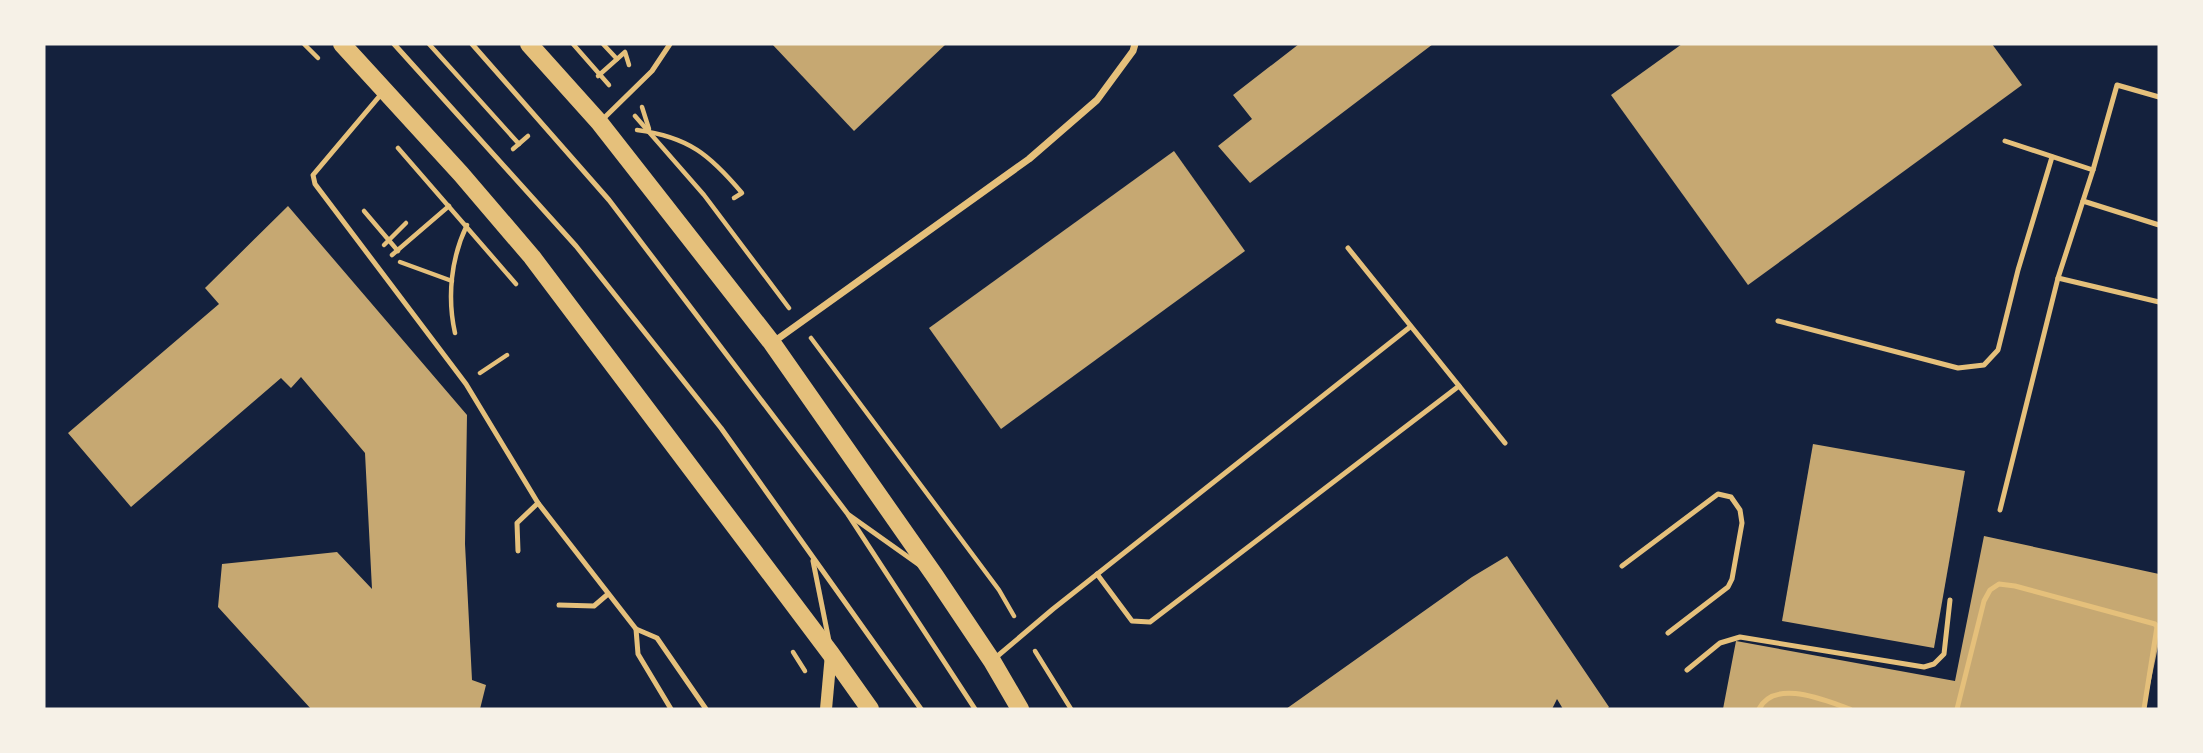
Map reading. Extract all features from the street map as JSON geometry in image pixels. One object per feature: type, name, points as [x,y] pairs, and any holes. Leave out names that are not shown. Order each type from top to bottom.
[{"type":"main road","points":[[342,44],[532,257],[870,709]]},
{"type":"main road","points":[[529,44],[599,122],[772,343],[935,576],[992,661],[1020,709]]},
{"type":"street","points":[[772,343],[1029,159],[1097,100],[1133,51],[1135,44]]},
{"type":"street","points":[[826,706],[831,654]]},
{"type":"lane","points":[[394,44],[576,246],[721,428],[921,709]]},
{"type":"lane","points":[[472,44],[609,200],[847,513],[975,709]]},
{"type":"lane","points":[[599,122],[652,71],[670,44]]},
{"type":"lane","points":[[2000,510],[2058,278],[2084,201],[2117,85],[2159,97]]},
{"type":"lane","points":[[385,90],[313,175],[315,184],[466,384],[538,503],[636,629],[657,638],[706,709]]},
{"type":"lane","points":[[2005,141],[2093,170]]},
{"type":"lane","points":[[1778,321],[1958,369],[1983,365],[1998,350],[2018,270],[2052,157]]},
{"type":"lane","points":[[2084,201],[2159,225]]},
{"type":"lane","points":[[1348,248],[1505,443]]},
{"type":"lane","points":[[2058,278],[2159,302]]},
{"type":"lane","points":[[992,661],[1097,574],[1410,327]]},
{"type":"lane","points":[[1097,574],[1132,621],[1150,622],[1459,386]]},
{"type":"lane","points":[[1622,566],[1718,494],[1731,497],[1740,510],[1742,523],[1732,579],[1728,587],[1668,633]]},
{"type":"lane","points":[[518,551],[517,523],[538,503]]},
{"type":"lane","points":[[847,513],[935,576]]},
{"type":"lane","points":[[812,557],[831,654]]},
{"type":"lane","points":[[1957,709],[1984,601],[1990,590],[1998,584],[2015,586],[2155,624],[2157,627],[2144,709]]},
{"type":"lane","points":[[559,605],[594,606],[608,594]]},
{"type":"lane","points":[[1687,670],[1720,643],[1740,637],[1924,667],[1934,664],[1944,654],[1950,600]]},
{"type":"lane","points":[[636,629],[638,654],[671,709]]},
{"type":"lane","points":[[1759,709],[1762,703],[1777,694],[1803,694],[1850,709]]},
{"type":"path","points":[[304,44],[326,66]]},
{"type":"path","points":[[429,44],[519,144]]},
{"type":"path","points":[[573,44],[704,195],[800,323],[999,590],[1071,709]]},
{"type":"path","points":[[603,44],[617,59]]},
{"type":"path","points":[[607,50],[614,44]]},
{"type":"path","points":[[366,112],[520,288]]},
{"type":"path","points":[[734,198],[742,193]]},
{"type":"path","points":[[379,250],[406,223]]},
{"type":"path","points":[[478,374],[507,355]]},
{"type":"path","points":[[789,647],[826,706]]},
{"type":"building","points":[[772,44],[946,44],[854,131]]},
{"type":"building","points":[[1299,44],[1433,44],[1250,183],[1218,146],[1252,119],[1233,95]]},
{"type":"building","points":[[1682,44],[1992,44],[2022,85],[1748,285],[1611,95]]},
{"type":"building","points":[[1174,151],[1245,251],[1001,429],[929,328]]},
{"type":"building","points":[[288,206],[467,415],[465,544],[472,680],[486,685],[480,709],[311,709],[218,607],[222,564],[337,552],[372,589],[365,453],[301,377],[291,388],[281,378],[131,507],[68,433],[219,304],[205,288]]},
{"type":"building","points":[[1813,444],[1965,471],[1934,648],[1782,621]]},
{"type":"building","points":[[1984,536],[2159,574],[2159,642],[2145,709],[1723,709],[1736,641],[1955,681]]},
{"type":"building","points":[[1507,556],[1609,707],[1607,709],[1563,709],[1557,699],[1552,709],[1286,709],[1472,577]]}]
